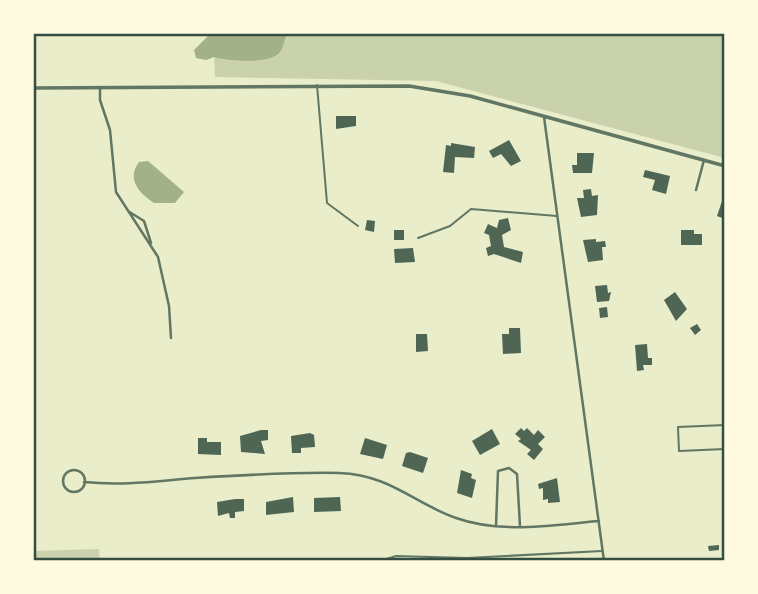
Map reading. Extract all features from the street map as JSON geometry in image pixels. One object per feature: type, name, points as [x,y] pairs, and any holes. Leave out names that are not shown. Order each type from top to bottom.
[{"type":"street","points":[[33,88],[383,84],[434,89],[544,115],[725,166]]},
{"type":"street","points":[[100,87],[100,100],[110,130],[116,192],[151,244]]},
{"type":"street","points":[[544,115],[604,561]]},
{"type":"street","points":[[696,190],[704,160]]},
{"type":"street","points":[[125,209],[144,221],[163,276],[171,338]]},
{"type":"street","points":[[496,526],[498,471],[509,468],[517,474],[520,526]]},
{"type":"street","points":[[74,471],[81,474],[84,482],[81,489],[73,492],[66,489],[63,481],[66,474],[74,471]]},
{"type":"street","points":[[84,482],[142,485],[197,478],[355,475],[388,483],[457,519],[496,526],[599,521]]},
{"type":"lane","points":[[317,85],[327,203],[358,226]]},
{"type":"lane","points":[[418,238],[450,226],[471,209],[559,216]]},
{"type":"lane","points":[[725,425],[678,427],[679,451],[725,449]]},
{"type":"lane","points":[[380,561],[396,556],[489,559],[603,551]]},
{"type":"lane","points":[[408,561],[410,556]]},
{"type":"shaded area","points":[[211,33],[286,33],[286,36],[280,52],[267,59],[248,61],[196,58],[194,50]]},
{"type":"shaded area","points":[[213,33],[725,33],[725,158],[436,81],[215,77]]},
{"type":"shaded area","points":[[148,161],[184,192],[175,203],[154,203],[136,185],[135,168],[139,162]]},
{"type":"shaded area","points":[[99,549],[100,561],[33,561],[33,551]]},
{"type":"building","points":[[336,116],[356,116],[356,126],[336,129]]},
{"type":"building","points":[[509,140],[521,161],[511,166],[501,154],[493,158],[489,151]]},
{"type":"building","points":[[451,143],[475,147],[474,158],[455,157],[454,173],[443,172],[446,145],[451,146]]},
{"type":"building","points":[[577,153],[594,153],[592,173],[573,173],[572,165],[577,165]]},
{"type":"building","points":[[645,170],[670,176],[666,194],[652,190],[655,180],[643,177]]},
{"type":"building","points":[[591,189],[592,196],[598,195],[597,215],[581,217],[577,198],[584,198],[583,190]]},
{"type":"building","points":[[725,192],[725,219],[717,216]]},
{"type":"building","points":[[508,218],[511,230],[502,235],[504,247],[523,252],[521,263],[494,254],[488,256],[486,248],[491,246],[489,235],[484,233],[488,224],[497,228],[499,220]]},
{"type":"building","points":[[367,220],[375,221],[374,232],[365,230]]},
{"type":"building","points":[[394,230],[404,230],[404,240],[394,240]]},
{"type":"building","points":[[681,230],[694,230],[694,234],[702,234],[702,245],[681,245]]},
{"type":"building","points":[[596,239],[596,242],[605,241],[606,247],[602,247],[603,260],[588,262],[583,240]]},
{"type":"building","points":[[413,248],[415,262],[395,263],[394,249]]},
{"type":"building","points":[[607,285],[608,293],[611,292],[609,301],[597,302],[595,286]]},
{"type":"building","points":[[675,292],[687,309],[676,321],[664,300]]},
{"type":"building","points":[[607,307],[608,317],[600,318],[599,308]]},
{"type":"building","points":[[697,324],[701,330],[695,335],[690,328]]},
{"type":"building","points":[[509,328],[520,328],[521,353],[503,354],[502,334],[509,334]]},
{"type":"building","points":[[416,334],[427,334],[428,351],[416,352]]},
{"type":"building","points":[[647,344],[648,358],[652,358],[652,365],[643,365],[644,370],[637,371],[635,345]]},
{"type":"building","points":[[521,428],[524,431],[527,428],[534,435],[538,430],[545,437],[538,444],[543,449],[534,460],[527,454],[531,450],[518,441],[521,439],[515,434]]},
{"type":"building","points":[[492,429],[500,444],[480,455],[472,441]]},
{"type":"building","points":[[268,430],[268,440],[261,441],[265,454],[241,452],[240,436]]},
{"type":"building","points":[[310,433],[314,435],[315,447],[301,448],[301,453],[292,453],[291,436]]},
{"type":"building","points":[[198,438],[207,438],[207,442],[221,442],[221,455],[198,454]]},
{"type":"building","points":[[365,438],[387,445],[383,459],[360,454]]},
{"type":"building","points":[[406,453],[428,458],[423,473],[402,466]]},
{"type":"building","points":[[461,470],[472,474],[471,478],[476,480],[472,498],[457,493]]},
{"type":"building","points":[[557,478],[560,502],[548,503],[548,499],[543,500],[543,488],[539,489],[538,484]]},
{"type":"building","points":[[293,497],[294,512],[266,515],[266,502]]},
{"type":"building","points":[[340,497],[341,511],[314,512],[314,498]]},
{"type":"building","points":[[244,499],[244,511],[235,512],[235,518],[230,518],[229,513],[218,516],[217,502]]},
{"type":"building","points":[[719,545],[719,550],[709,551],[708,546]]}]
